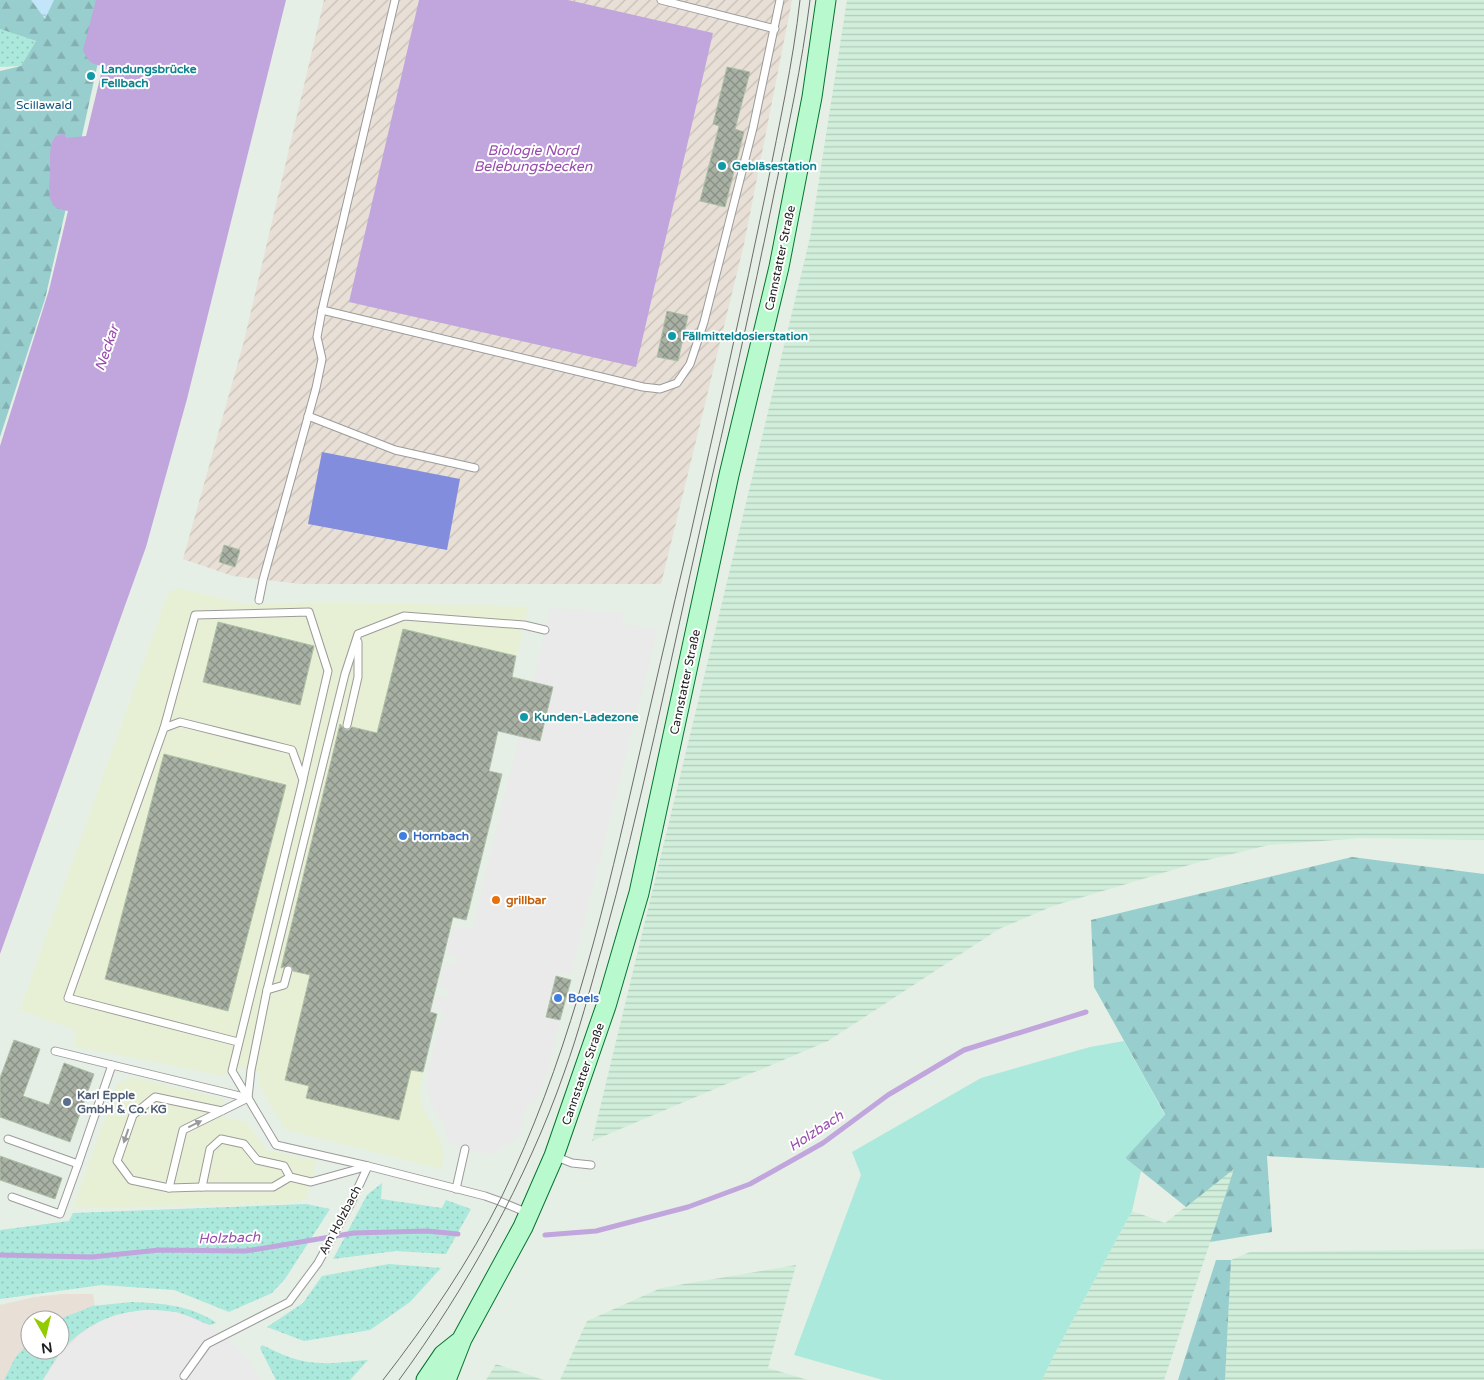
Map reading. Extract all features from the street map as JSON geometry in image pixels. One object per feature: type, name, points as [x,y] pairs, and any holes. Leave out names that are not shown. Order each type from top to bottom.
[{"type":"main road","name":"Cannstatter Straße","points":[[446,1380],[462,1338],[502,1268],[554,1156],[606,1006],[639,893],[729,475],[779,267],[812,97],[826,0]]},
{"type":"main road","name":"Cannstatter Straße","points":[[426,1380],[443,1355],[462,1338]]},
{"type":"lane","points":[[259,600],[262,580],[322,359],[317,337],[322,310],[395,0]]},
{"type":"lane","points":[[661,0],[775,29]]},
{"type":"lane","points":[[322,310],[643,387],[660,389],[676,383],[690,364],[704,322],[753,128],[780,0]]},
{"type":"lane","points":[[308,416],[395,450],[475,468]]},
{"type":"lane","points":[[238,1042],[68,998],[164,728],[195,615],[309,612],[328,671],[232,1071],[276,1145],[456,1189],[499,1201],[528,1214]]},
{"type":"lane","points":[[358,634],[404,616],[524,625],[545,630]]},
{"type":"lane","points":[[346,725],[358,676],[358,634]]},
{"type":"lane","points":[[248,1098],[251,1070],[267,990],[345,674],[358,634]]},
{"type":"lane","points":[[164,728],[180,722],[292,750],[303,780]]},
{"type":"lane","points":[[267,990],[284,985],[288,970]]},
{"type":"lane","points":[[55,1051],[248,1098]]},
{"type":"lane","points":[[12,1197],[60,1214],[112,1065]]},
{"type":"lane","points":[[222,1111],[155,1097],[133,1115],[117,1161],[131,1180],[169,1188],[274,1187],[290,1177],[311,1182],[368,1166]]},
{"type":"lane","points":[[169,1188],[183,1130],[248,1098]]},
{"type":"lane","points":[[8,1139],[78,1164]]},
{"type":"lane","points":[[202,1187],[210,1149],[221,1139],[244,1144],[258,1160],[284,1166],[290,1177]]},
{"type":"lane","points":[[456,1189],[465,1149]]},
{"type":"lane","points":[[554,1156],[572,1162],[591,1165]]},
{"type":"lane","name":"Am Holzbach","points":[[184,1376],[207,1344],[289,1302],[318,1263],[351,1203],[368,1166]]},
{"type":"shaded area","points":[[324,0],[792,0],[744,244],[661,584],[301,584],[233,576],[183,559],[244,341]]},
{"type":"shaded area","points":[[847,0],[1484,0],[1484,840],[1361,838],[1269,845],[1199,862],[1053,906],[999,929],[828,1041],[592,1141],[810,238]]},
{"type":"shaded area","points":[[0,29],[36,41],[21,66],[0,67]]},
{"type":"shaded area","points":[[322,452],[460,479],[447,550],[308,524]]},
{"type":"shaded area","points":[[176,588],[244,604],[337,602],[528,607],[489,770],[502,774],[469,909],[456,906],[430,1012],[437,1014],[420,1092],[422,1107],[441,1141],[444,1156],[441,1169],[285,1129],[258,1083],[260,1072],[242,1068],[224,1076],[73,1046],[76,1030],[20,1010],[168,594]]},
{"type":"shaded area","points":[[551,608],[623,612],[623,624],[658,628],[571,974],[556,972],[544,1018],[560,1022],[549,1067],[536,1101],[527,1106],[519,1136],[494,1154],[465,1149],[448,1142],[444,1123],[433,1108],[428,1091],[427,1076],[443,1012],[433,1009],[437,995],[447,998],[449,990],[439,987],[445,961],[455,964],[457,958],[446,955],[453,926],[472,930],[519,736],[510,733],[523,680],[533,681]]},
{"type":"shaded area","points":[[1124,1041],[1165,1115],[1125,1158],[1141,1171],[1132,1211],[1042,1380],[883,1380],[794,1355],[861,1175],[852,1152],[981,1078],[1090,1047]]},
{"type":"shaded area","points":[[132,1077],[223,1099],[221,1117],[247,1122],[266,1150],[317,1161],[305,1200],[273,1204],[73,1208],[117,1084]]},
{"type":"shaded area","points":[[1235,1168],[1164,1380],[1042,1380],[1132,1211],[1165,1223]]},
{"type":"shaded area","points":[[382,1183],[381,1199],[442,1208],[446,1200],[471,1209],[446,1254],[396,1251],[333,1259],[367,1195]]},
{"type":"shaded area","points":[[306,1204],[330,1209],[285,1279],[272,1293],[229,1312],[174,1290],[102,1285],[0,1299],[0,1230],[69,1221],[73,1213]]},
{"type":"shaded area","points":[[1484,1249],[1484,1380],[1225,1380],[1231,1260],[1250,1252]]},
{"type":"shaded area","points":[[389,1264],[441,1268],[410,1302],[370,1330],[304,1341],[267,1327],[303,1303],[322,1276]]},
{"type":"shaded area","points":[[796,1265],[768,1368],[808,1380],[560,1380],[587,1321],[661,1288]]},
{"type":"shaded area","points":[[63,1294],[93,1294],[97,1323],[70,1352],[70,1310],[20,1310],[20,1360],[62,1360],[43,1380],[0,1380],[0,1305],[35,1297]]},
{"type":"shaded area","points":[[131,1302],[164,1304],[196,1312],[217,1323],[209,1325],[181,1314],[161,1310],[128,1312],[97,1323],[83,1331],[70,1342],[70,1315],[93,1306]]},
{"type":"shaded area","points":[[146,1310],[176,1312],[209,1325],[237,1347],[249,1361],[259,1380],[43,1380],[56,1360],[70,1360],[70,1344],[79,1335],[90,1327],[116,1315]]},
{"type":"shaded area","points":[[262,1345],[290,1357],[313,1363],[368,1360],[350,1380],[276,1380],[260,1348]]},
{"type":"shaded area","points":[[20,1352],[20,1360],[55,1360],[43,1380],[4,1380]]},
{"type":"shaded area","points":[[496,1364],[544,1380],[486,1380]]},
{"type":"green space","name":"Scillawald","points":[[0,0],[116,0],[97,67],[45,299],[0,437],[0,71],[21,66],[36,41],[0,29]]},
{"type":"green space","points":[[31,0],[54,0],[45,19]]},
{"type":"green space","points":[[1352,857],[1484,874],[1484,1168],[1267,1156],[1272,1232],[1210,1242],[1234,1169],[1186,1207],[1125,1158],[1165,1114],[1094,987],[1091,920]]},
{"type":"green space","points":[[1216,1260],[1231,1260],[1225,1380],[1178,1380]]},
{"type":"water","name":"Neckar","points":[[96,0],[286,0],[187,399],[146,547],[0,954],[0,446],[49,290],[68,211],[55,207],[50,196],[50,155],[52,142],[59,135],[65,134],[66,138],[86,136],[103,66],[90,62],[83,50]]},
{"type":"water","name":"Biologie Nord Belebungsbecken","points":[[419,0],[568,0],[713,33],[636,367],[349,302]]},
{"type":"building","name":"Gebläsestation","points":[[727,67],[750,72],[735,129],[744,132],[725,207],[700,201],[719,126],[713,124]]},
{"type":"building","name":"Fällmitteldosierstation","points":[[667,311],[688,316],[678,361],[657,357]]},
{"type":"building","points":[[224,545],[240,550],[235,567],[219,562]]},
{"type":"building","points":[[218,622],[314,646],[300,705],[203,682]]},
{"type":"building","name":"Hornbach","points":[[403,629],[516,656],[512,677],[553,687],[540,741],[498,731],[489,771],[502,774],[469,909],[466,920],[453,917],[430,1012],[437,1014],[423,1072],[411,1070],[399,1120],[306,1098],[309,1086],[285,1080],[310,975],[293,971],[289,965],[281,968],[340,724],[345,730],[349,730],[352,727],[377,733]]},
{"type":"building","points":[[164,754],[286,785],[228,1011],[105,979]]},
{"type":"building","name":"Boels","points":[[556,976],[571,980],[560,1020],[546,1017]]},
{"type":"building","points":[[14,1040],[40,1049],[23,1096],[49,1105],[64,1063],[94,1074],[70,1142],[0,1117],[0,1078]]},
{"type":"building","points":[[0,1156],[62,1178],[55,1199],[0,1180]]},
{"type":"waterway","name":"Holzbach","points":[[545,1235],[596,1231],[688,1207],[750,1184],[823,1143],[888,1095],[964,1050],[1086,1012]]},
{"type":"waterway","name":"Holzbach","points":[[0,1255],[92,1257],[159,1250],[246,1251],[354,1233],[427,1231],[458,1234]]},
{"type":"tram line","points":[[383,1380],[447,1291],[476,1244],[502,1196],[544,1097],[579,995],[620,838],[729,362],[781,117],[794,47],[800,0]]},
{"type":"tram line","points":[[399,1380],[448,1309],[493,1232],[513,1193],[549,1113],[579,1026],[630,841],[655,735],[757,276],[794,97],[810,0]]},
{"type":"place","name":"Landungsbrücke Fellbach","points":[[91,76]]},
{"type":"place","name":"Gebläsestation","points":[[722,166]]},
{"type":"place","name":"Fällmitteldosierstation","points":[[672,336]]},
{"type":"place","name":"Kunden-Ladezone","points":[[524,717]]},
{"type":"place","name":"Hornbach","points":[[403,836]]},
{"type":"place","name":"grillbar","points":[[496,900]]},
{"type":"place","name":"Boels","points":[[558,998]]},
{"type":"place","name":"Karl Epple GmbH & Co. KG","points":[[67,1102]]}]
